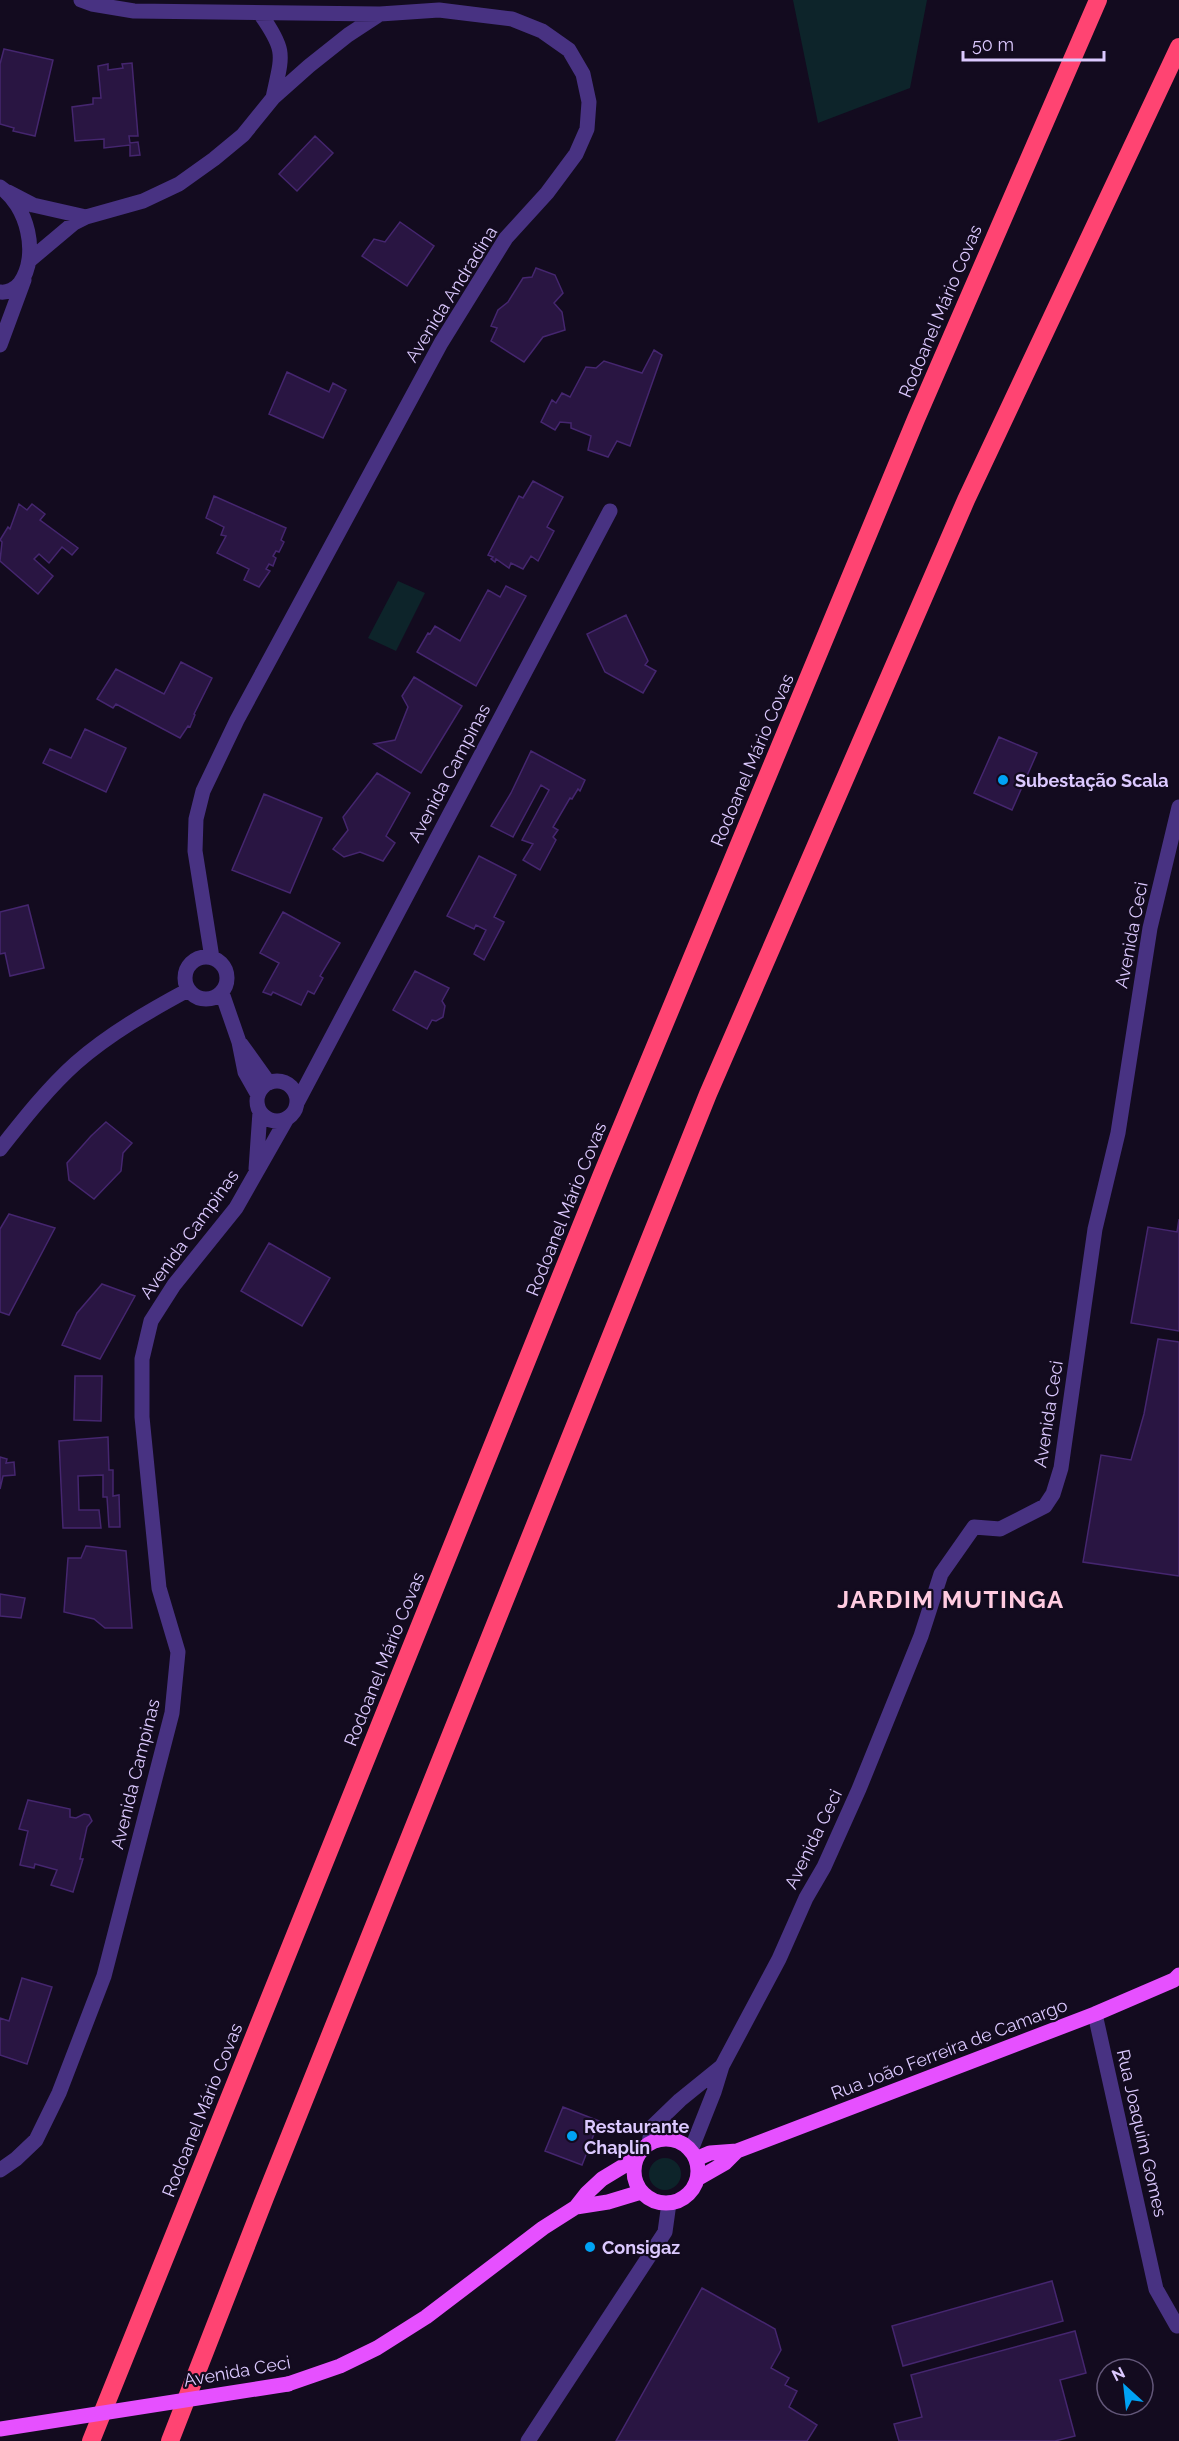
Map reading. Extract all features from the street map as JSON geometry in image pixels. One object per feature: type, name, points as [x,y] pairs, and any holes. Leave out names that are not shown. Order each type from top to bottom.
[{"type":"highway","name":"Rodoanel Mário Covas","points":[[91,2441],[602,1174],[916,419],[1098,0]]},
{"type":"highway","points":[[170,2441],[270,2184],[708,1094],[966,500],[1179,47]]},
{"type":"main road","name":"Rua João Ferreira de Camargo","points":[[694,2155],[737,2151],[1095,2014],[1177,1978]]},
{"type":"main road","points":[[657,2139],[676,2140],[694,2155],[697,2179],[690,2193],[669,2203],[653,2201],[640,2192],[633,2176],[635,2159],[649,2143],[657,2139]]},
{"type":"main road","name":"Rua João Ferreira de Camargo","points":[[697,2179],[725,2163],[737,2151]]},
{"type":"main road","name":"Avenida Ceci","points":[[0,2429],[288,2384],[339,2366],[387,2342],[434,2311],[543,2228],[576,2207],[602,2179],[635,2159]]},
{"type":"main road","name":"Avenida Ceci","points":[[576,2207],[608,2202],[640,2192]]},
{"type":"street","name":"Avenida Andradina","points":[[81,0],[134,11],[261,15],[380,14],[439,10],[512,19],[542,31],[569,50],[583,74],[589,102],[587,129],[570,161],[547,193],[506,238],[441,343],[237,720],[203,791],[196,819],[195,850],[212,958]]},
{"type":"street","points":[[0,292],[4,293],[18,286],[28,268],[74,224],[86,217],[143,201],[179,184],[243,135],[273,98],[348,35],[380,14]]},
{"type":"street","points":[[261,15],[280,46],[281,57],[273,98]]},
{"type":"street","points":[[4,189],[33,205],[86,217]]},
{"type":"street","points":[[0,345],[28,268],[30,244],[25,224],[4,189]]},
{"type":"street","name":"Avenida Campinas","points":[[298,1101],[610,511]]},
{"type":"street","name":"Avenida Ceci","points":[[694,2155],[722,2066],[779,1959],[806,1898],[824,1867],[860,1789],[921,1636],[941,1574],[974,1527],[1000,1529],[1045,1506],[1053,1494],[1061,1468],[1095,1229],[1118,1133],[1150,928],[1179,807]]},
{"type":"street","points":[[202,957],[212,958],[221,963],[227,973],[227,983],[222,993],[204,1000],[195,997],[188,990],[184,980],[186,970],[192,962],[202,957]]},
{"type":"street","points":[[0,1149],[28,1114],[76,1063],[127,1026],[188,990]]},
{"type":"street","points":[[222,993],[239,1042],[245,1072],[258,1095]]},
{"type":"street","points":[[239,1042],[269,1083]]},
{"type":"street","name":"Avenida Campinas","points":[[288,1084],[322,1052]]},
{"type":"street","points":[[279,1081],[288,1084],[295,1092],[298,1101],[294,1113],[286,1120],[276,1122],[267,1119],[260,1112],[257,1104],[262,1088],[269,1083],[279,1081]]},
{"type":"street","name":"Avenida Campinas","points":[[256,1175],[260,1112]]},
{"type":"street","name":"Avenida Campinas","points":[[0,2170],[36,2140],[59,2093],[104,1976],[172,1713],[178,1652],[159,1588],[142,1418],[142,1359],[151,1321],[174,1285],[236,1208],[286,1120]]},
{"type":"street","name":"Rua Joaquim Gomes","points":[[1095,2014],[1156,2289],[1177,2326]]},
{"type":"street","name":"Avenida Ceci","points":[[649,2143],[652,2127],[680,2100],[722,2066]]},
{"type":"street","points":[[528,2441],[665,2232],[669,2203]]},
{"type":"green space","points":[[793,0],[927,0],[910,88],[818,123]]},
{"type":"green space","points":[[398,581],[425,593],[396,651],[368,638]]},
{"type":"green space","points":[[665,2158],[676,2163],[681,2174],[676,2185],[665,2190],[654,2185],[649,2174],[654,2163]]},
{"type":"building","points":[[4,49],[53,60],[35,136],[13,131],[14,128],[0,124],[0,64]]},
{"type":"building","points":[[132,63],[138,136],[129,136],[130,143],[138,142],[140,155],[130,156],[130,145],[104,148],[104,139],[75,141],[72,107],[93,104],[93,98],[101,98],[98,66],[108,64],[108,70],[123,68],[122,64]]},
{"type":"building","points":[[315,136],[333,153],[297,191],[279,174]]},
{"type":"building","points":[[400,222],[434,246],[407,286],[362,256],[374,239],[385,242]]},
{"type":"building","points":[[536,268],[555,275],[563,293],[554,303],[562,312],[565,330],[543,337],[524,362],[491,341],[497,328],[491,326],[498,310],[508,302],[523,278],[532,277]]},
{"type":"building","points":[[654,350],[662,355],[630,446],[617,441],[608,457],[588,450],[591,436],[571,428],[571,423],[560,422],[555,430],[541,422],[552,400],[556,403],[562,393],[570,397],[586,367],[596,368],[604,361],[642,373]]},
{"type":"building","points":[[287,372],[329,392],[333,383],[346,390],[323,438],[269,414]]},
{"type":"building","points":[[533,481],[563,497],[547,527],[554,531],[538,561],[531,556],[523,569],[511,563],[509,568],[496,559],[495,562],[491,559],[493,557],[488,555],[519,496],[523,498]]},
{"type":"building","points":[[214,496],[286,528],[281,540],[284,542],[279,552],[276,551],[273,556],[276,558],[273,566],[269,564],[266,569],[270,571],[259,587],[244,580],[249,569],[217,553],[226,536],[221,535],[224,527],[206,518]]},
{"type":"building","points":[[19,504],[27,510],[32,504],[45,514],[40,520],[78,548],[72,555],[62,547],[49,563],[39,554],[34,559],[53,576],[38,594],[0,561],[2,542],[0,540],[8,527],[10,529]]},
{"type":"building","points":[[506,586],[526,596],[476,686],[417,652],[435,626],[460,641],[488,590],[500,597]]},
{"type":"building","points":[[626,615],[648,661],[645,665],[656,671],[643,693],[605,672],[587,634]]},
{"type":"building","points":[[181,662],[212,678],[190,727],[188,726],[180,738],[116,704],[113,708],[97,699],[116,669],[164,694]]},
{"type":"building","points":[[414,677],[462,706],[421,773],[374,744],[395,740],[408,707],[402,696]]},
{"type":"building","points":[[85,729],[126,748],[106,792],[43,763],[50,749],[71,758]]},
{"type":"building","name":"Subestação Scala","points":[[999,737],[1037,753],[1012,810],[974,793]]},
{"type":"building","points":[[531,751],[585,780],[580,791],[578,789],[572,799],[570,798],[553,827],[558,830],[553,837],[556,840],[540,870],[523,860],[533,844],[522,840],[549,790],[541,785],[513,837],[491,826],[511,793]]},
{"type":"building","points":[[377,773],[410,793],[386,836],[395,843],[383,861],[360,852],[344,857],[333,849],[348,830],[343,817]]},
{"type":"building","points":[[264,794],[322,818],[290,893],[232,870]]},
{"type":"building","points":[[479,856],[516,875],[494,917],[504,922],[484,960],[474,954],[486,930],[476,925],[474,929],[447,916]]},
{"type":"building","points":[[28,905],[44,968],[10,976],[5,953],[0,954],[0,912]]},
{"type":"building","points":[[283,912],[340,943],[320,976],[323,978],[314,994],[308,991],[301,1005],[273,992],[271,995],[263,992],[279,963],[260,953]]},
{"type":"building","points":[[415,971],[449,988],[442,1001],[445,1006],[443,1017],[436,1021],[432,1020],[427,1029],[393,1010]]},
{"type":"building","points":[[106,1122],[132,1143],[123,1153],[121,1171],[94,1199],[69,1180],[67,1163]]},
{"type":"building","points":[[9,1214],[55,1228],[9,1315],[0,1312],[0,1229]]},
{"type":"building","points":[[1179,1219],[1179,1331],[1131,1323],[1148,1227],[1177,1232]]},
{"type":"building","points":[[269,1243],[330,1278],[302,1326],[241,1291]]},
{"type":"building","points":[[102,1284],[135,1296],[100,1359],[62,1345],[77,1313]]},
{"type":"building","points":[[1158,1339],[1179,1342],[1179,1576],[1083,1562],[1101,1455],[1131,1460],[1144,1414]]},
{"type":"building","points":[[75,1376],[102,1376],[101,1421],[74,1420]]},
{"type":"building","points":[[108,1437],[109,1470],[113,1470],[113,1496],[119,1495],[120,1527],[109,1527],[107,1497],[103,1497],[103,1475],[78,1476],[79,1510],[99,1510],[101,1528],[63,1528],[59,1441]]},
{"type":"building","points":[[0,1457],[7,1459],[6,1463],[14,1462],[15,1475],[3,1476],[0,1489]]},
{"type":"building","points":[[86,1546],[126,1551],[132,1628],[105,1628],[94,1619],[64,1612],[68,1558],[81,1558]]},
{"type":"building","points":[[0,1594],[25,1598],[21,1618],[0,1616]]},
{"type":"building","points":[[28,1800],[70,1809],[70,1817],[89,1815],[92,1821],[87,1827],[80,1859],[83,1859],[73,1892],[51,1885],[57,1870],[35,1864],[34,1868],[20,1865],[28,1831],[19,1829]]},
{"type":"building","points":[[22,1978],[52,1987],[27,2064],[0,2055],[0,2018],[9,2021]]},
{"type":"building","name":"Restaurante Chaplin","points":[[563,2107],[599,2121],[582,2165],[545,2151]]},
{"type":"building","points":[[1052,2281],[1063,2321],[903,2366],[892,2326]]},
{"type":"building","points":[[702,2288],[775,2329],[781,2350],[771,2368],[789,2378],[785,2385],[797,2391],[789,2407],[817,2425],[807,2441],[616,2441]]},
{"type":"building","points":[[1075,2331],[1086,2373],[1060,2380],[1075,2436],[1055,2441],[899,2441],[894,2424],[922,2417],[911,2375]]},
{"type":"place","name":"Subestação Scala","points":[[1003,780]]},
{"type":"place","name":"Restaurante Chaplin","points":[[572,2136]]},
{"type":"place","name":"Consigaz","points":[[590,2247]]},
{"type":"district","name":"JARDIM MUTINGA","points":[[951,1599]]}]
